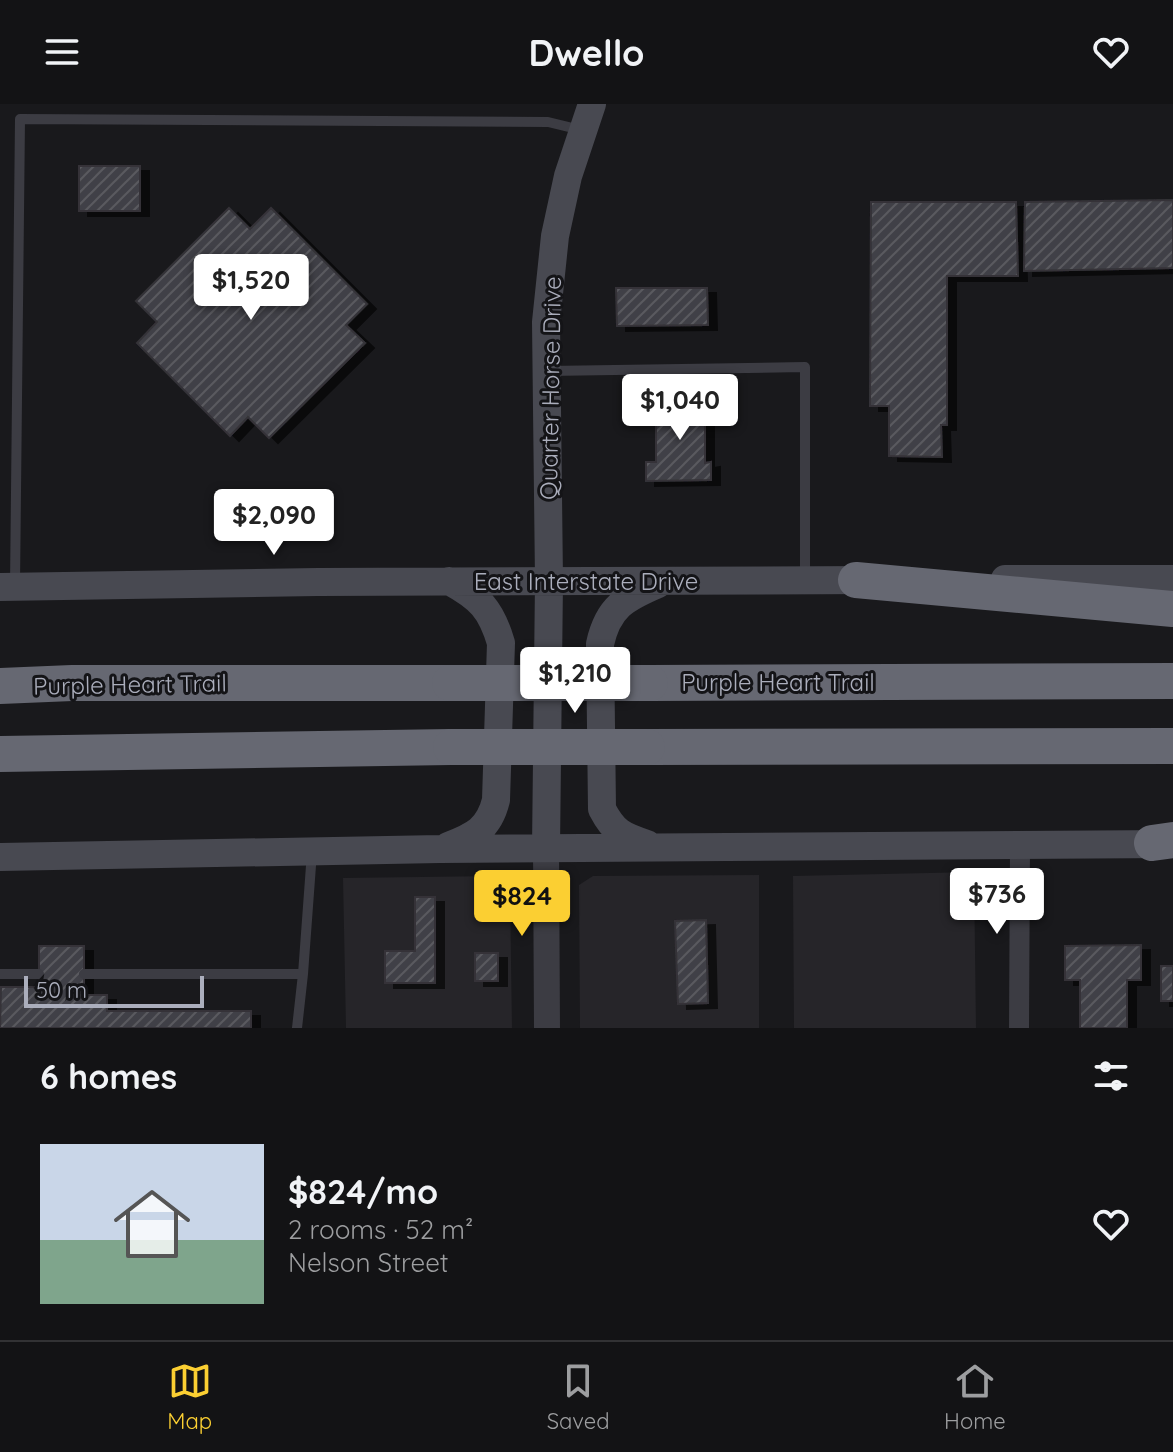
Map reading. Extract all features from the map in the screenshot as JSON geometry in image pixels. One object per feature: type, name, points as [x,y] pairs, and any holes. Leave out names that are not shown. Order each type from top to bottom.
[{"type":"highway","points":[[856,580],[1173,609]]},
{"type":"highway","points":[[0,665],[72,683]]},
{"type":"highway","name":"Purple Heart Trail","points":[[0,686],[72,683],[1173,681]]},
{"type":"highway","points":[[0,754],[451,747],[1173,746]]},
{"type":"main road","name":"Quarter Horse Drive","points":[[546,848],[549,581],[546,322],[555,236],[568,176],[592,104]]},
{"type":"main road","name":"East Interstate Drive","points":[[8,587],[449,581],[1173,579]]},
{"type":"main road","points":[[659,848],[624,836],[610,825],[602,809],[600,644],[610,614],[630,596],[666,580]]},
{"type":"main road","points":[[440,849],[466,839],[483,828],[492,815],[496,800],[501,643],[495,623],[485,607],[470,593],[449,581]]},
{"type":"main road","points":[[0,857],[1166,842]]},
{"type":"street","points":[[1019,1028],[1020,846]]},
{"type":"street","points":[[546,848],[547,1028]]},
{"type":"lane","points":[[8,587],[20,119],[548,122],[583,131]]},
{"type":"lane","points":[[546,371],[805,367],[805,580]]},
{"type":"lane","points":[[297,1028],[312,852]]},
{"type":"lane","points":[[0,974],[39,974]]},
{"type":"lane","points":[[84,974],[303,974]]},
{"type":"shaded area","points":[[974,872],[976,1028],[794,1028],[793,876]]},
{"type":"shaded area","points":[[759,875],[759,1028],[580,1028],[579,885],[593,876]]},
{"type":"shaded area","points":[[497,876],[506,880],[510,894],[512,1028],[346,1028],[343,878]]},
{"type":"building","points":[[79,166],[140,166],[140,211],[79,211]]},
{"type":"building","points":[[1173,200],[1173,268],[1024,271],[1025,202]]},
{"type":"building","points":[[871,202],[1016,202],[1018,276],[947,276],[947,425],[941,425],[942,457],[889,456],[889,406],[870,406]]},
{"type":"building","points":[[229,208],[250,229],[271,208],[367,304],[346,325],[365,343],[269,438],[248,417],[230,436],[137,343],[157,322],[136,301]]},
{"type":"building","points":[[616,288],[707,288],[708,325],[617,326]]},
{"type":"building","points":[[705,399],[705,463],[711,462],[711,480],[646,481],[646,462],[656,462],[656,401]]},
{"type":"building","points":[[415,897],[435,897],[435,983],[385,983],[385,951],[415,951]]},
{"type":"building","points":[[706,920],[708,1003],[678,1004],[675,921]]},
{"type":"building","points":[[1141,945],[1141,980],[1127,980],[1127,1028],[1080,1028],[1080,980],[1065,980],[1065,946]]},
{"type":"building","points":[[39,946],[84,946],[84,995],[107,995],[107,1011],[251,1011],[251,1028],[0,1028],[1,987],[39,987]]},
{"type":"building","points":[[475,953],[498,953],[498,981],[475,981]]},
{"type":"building","points":[[1161,966],[1173,966],[1173,1001],[1161,1001]]}]
